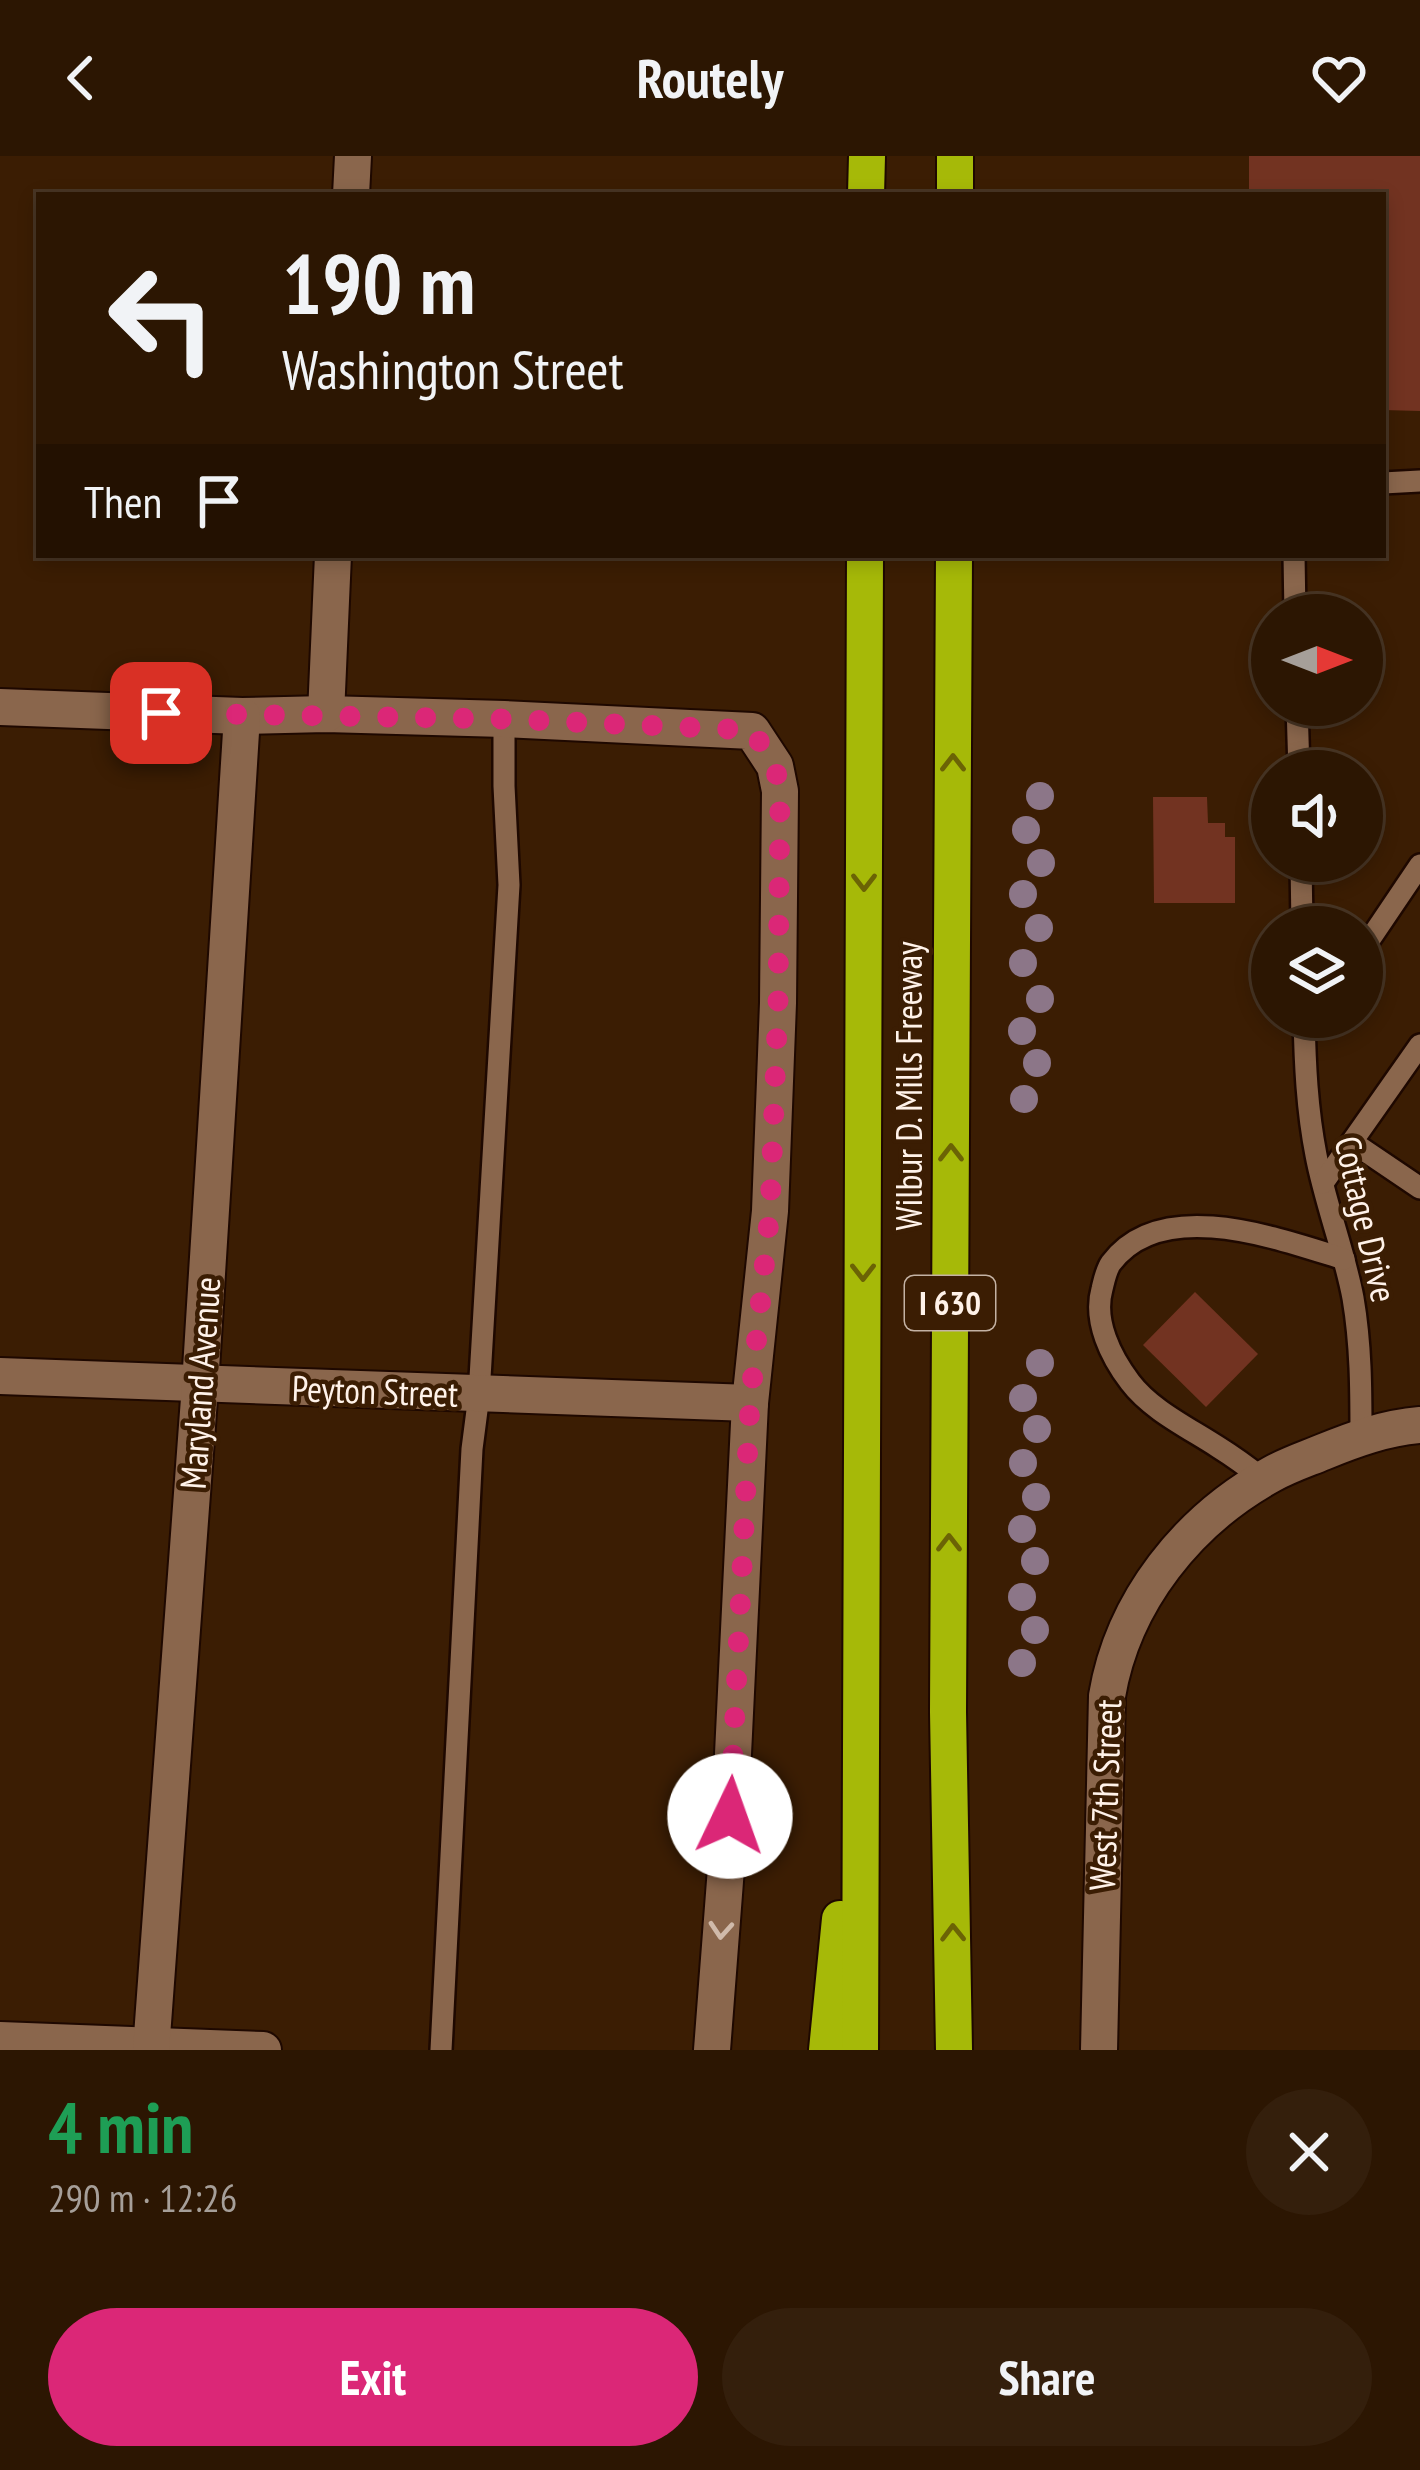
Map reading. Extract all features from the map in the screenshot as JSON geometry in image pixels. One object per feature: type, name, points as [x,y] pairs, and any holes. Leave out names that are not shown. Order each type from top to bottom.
[{"type":"highway","points":[[866,156],[866,192]]},
{"type":"highway","points":[[956,156],[956,192]]},
{"type":"highway","name":"Wilbur D. Mills Freeway","points":[[860,2050],[865,558]]},
{"type":"highway","name":"Wilbur D. Mills Freeway","points":[[954,558],[949,1712],[955,2045]]},
{"type":"highway","points":[[827,2050],[862,1701]]},
{"type":"street","points":[[351,192],[353,156]]},
{"type":"street","points":[[326,714],[333,558]]},
{"type":"street","points":[[0,707],[752,730],[775,766],[780,791],[778,1003],[770,1211],[750,1403],[730,1816],[712,2050]]},
{"type":"street","name":"Maryland Avenue","points":[[151,2048],[200,1384],[242,716]]},
{"type":"street","name":"Peyton Street","points":[[0,1376],[750,1403]]},
{"type":"street","name":"West 7th Street","points":[[1099,2050],[1106,1712],[1113,1665],[1132,1618],[1158,1573],[1202,1522],[1233,1498],[1263,1479],[1361,1437],[1420,1425]]},
{"type":"street","points":[[0,2040],[263,2050]]},
{"type":"lane","points":[[1386,483],[1420,482]]},
{"type":"lane","points":[[1294,558],[1295,594]]},
{"type":"lane","points":[[442,2050],[472,1449],[508,885],[504,719]]},
{"type":"lane","points":[[1383,920],[1420,865]]},
{"type":"lane","name":"Cottage Drive","points":[[1308,1038],[1306,1100],[1316,1160],[1344,1259],[1361,1362],[1361,1437]]},
{"type":"lane","points":[[1323,1184],[1420,1045]]},
{"type":"lane","points":[[1352,1142],[1420,1188]]},
{"type":"lane","points":[[1263,1479],[1133,1386],[1107,1348],[1098,1300],[1108,1265],[1135,1242],[1166,1229],[1200,1226],[1280,1239],[1344,1259]]},
{"type":"building","points":[[1249,156],[1420,156],[1420,411],[1386,410],[1386,192],[1249,192]]},
{"type":"building","points":[[1153,797],[1207,797],[1208,823],[1225,823],[1225,837],[1235,837],[1235,903],[1154,903]]},
{"type":"building","points":[[1195,1292],[1258,1354],[1206,1407],[1143,1345]]},
{"type":"route","points":[[161,713],[504,719],[752,730],[775,766],[780,791],[780,876],[772,1170],[750,1403],[730,1816]]}]
